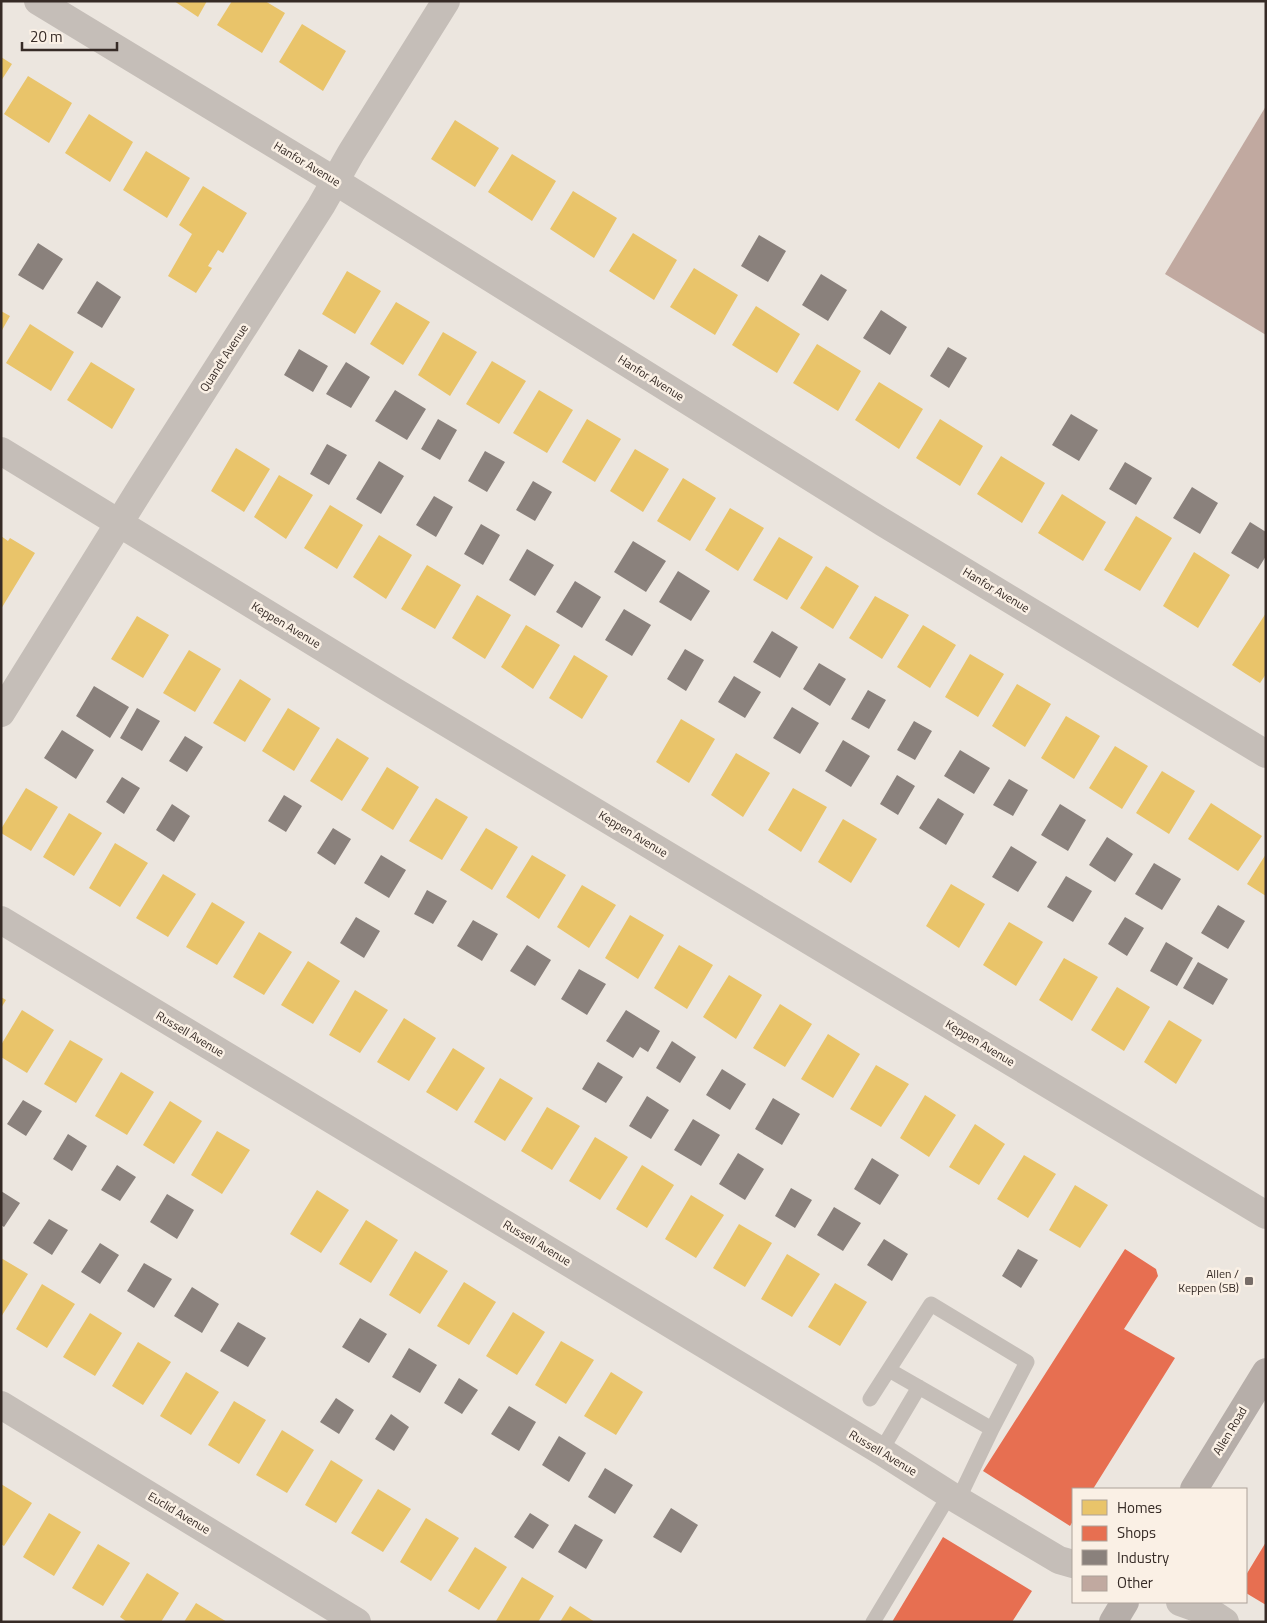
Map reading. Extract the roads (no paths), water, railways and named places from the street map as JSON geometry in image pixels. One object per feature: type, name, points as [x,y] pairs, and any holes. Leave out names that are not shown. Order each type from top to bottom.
[{"type":"main road","name":"Allen Road","points":[[1195,1488],[1266,1372]]},
{"type":"main road","points":[[1113,1622],[1124,1603]]},
{"type":"street","name":"Hanfor Avenue","points":[[38,1],[335,181],[884,523],[1266,754]]},
{"type":"street","name":"Quandt Avenue","points":[[1,714],[321,206],[446,1]]},
{"type":"street","name":"Keppen Avenue","points":[[1,451],[392,690],[1266,1215]]},
{"type":"street","name":"Russell Avenue","points":[[1,920],[954,1497],[1059,1560],[1072,1564]]},
{"type":"street","name":"Euclid Avenue","points":[[1,1405],[357,1622]]},
{"type":"street","points":[[1183,1603],[1213,1614],[1225,1622]]},
{"type":"lane","points":[[870,1399],[931,1304],[1027,1362],[954,1497],[873,1622]]},
{"type":"lane","points":[[890,1370],[992,1429]]},
{"type":"lane","points":[[880,1451],[919,1387]]},
{"type":"place","name":"Allen / Keppen (SB)","points":[[1249,1281]]}]
